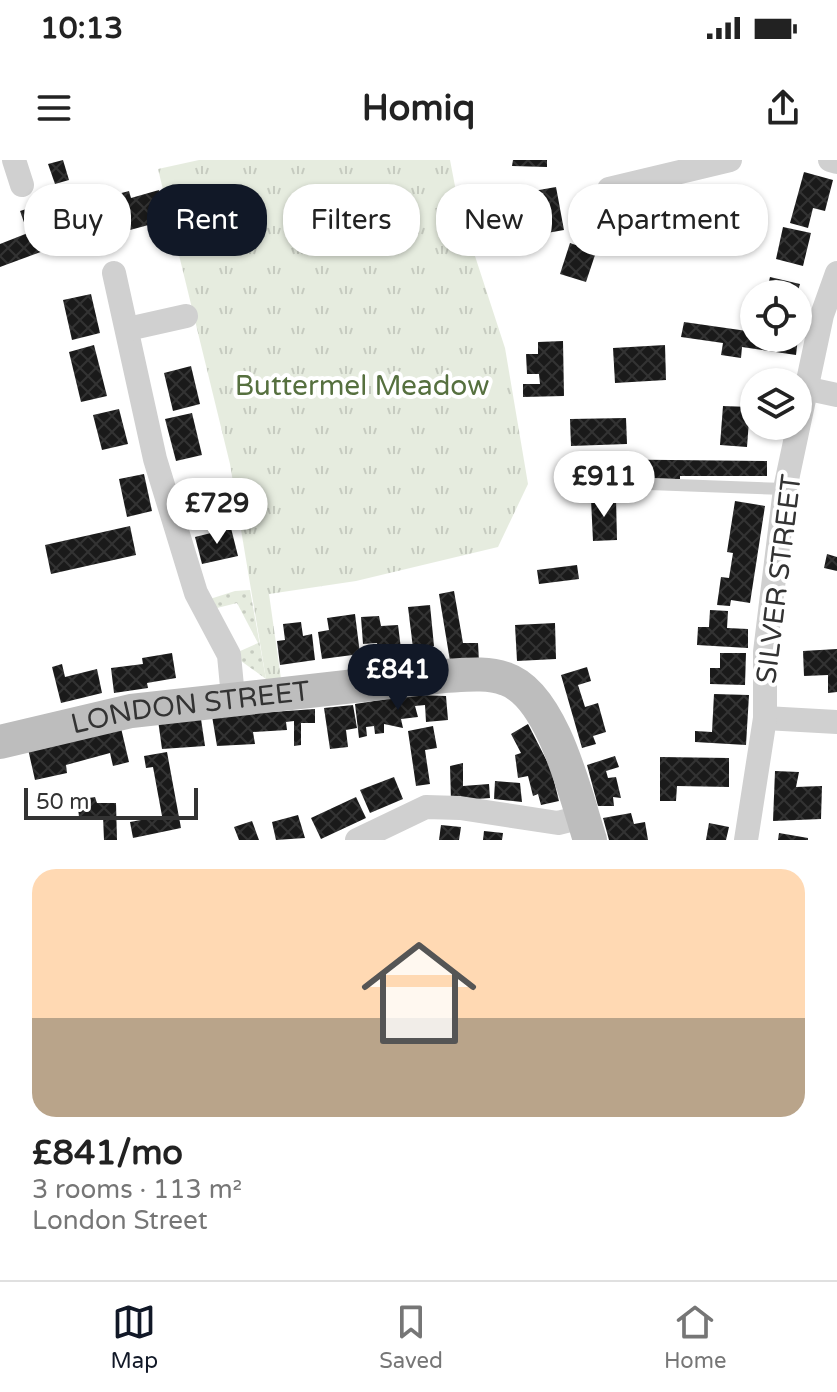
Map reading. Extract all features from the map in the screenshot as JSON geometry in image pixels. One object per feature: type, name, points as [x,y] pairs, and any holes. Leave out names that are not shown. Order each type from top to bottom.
[{"type":"street","points":[[14,160],[22,185]]},
{"type":"street","points":[[630,184],[730,160]]},
{"type":"street","points":[[830,160],[837,162]]},
{"type":"street","points":[[114,273],[155,459],[196,593],[229,655],[233,697]]},
{"type":"street","name":"SILVER STREET","points":[[812,372],[822,315],[837,273]]},
{"type":"street","points":[[128,329],[186,316]]},
{"type":"street","points":[[812,390],[837,395]]},
{"type":"street","name":"SILVER STREET","points":[[746,840],[765,718],[765,652],[785,489],[797,440]]},
{"type":"street","name":"LONDON STREET","points":[[0,742],[131,711],[233,697],[481,675],[507,679],[528,693],[543,714],[586,829]]},
{"type":"street","points":[[765,718],[837,722]]},
{"type":"street","points":[[357,840],[426,807],[460,808],[586,829]]},
{"type":"lane","points":[[649,484],[785,489]]},
{"type":"green space","name":"Buttermel Meadow","points":[[199,160],[450,160],[455,184],[436,184],[436,256],[475,256],[505,348],[528,484],[498,547],[356,581],[269,594],[281,679],[266,679],[230,464],[179,256],[267,256],[267,184],[162,184],[158,169]]},
{"type":"green space","points":[[250,590],[266,679],[241,661],[238,652],[258,643],[237,603],[217,608],[210,599]]},
{"type":"building","points":[[63,160],[69,180],[55,184],[48,164]]},
{"type":"building","points":[[513,160],[547,160],[547,167],[512,166]]},
{"type":"building","points":[[804,172],[833,180],[825,211],[813,208],[808,228],[790,223]]},
{"type":"building","points":[[556,187],[564,230],[552,232],[552,188]]},
{"type":"building","points":[[147,193],[147,225],[131,230],[131,198]]},
{"type":"building","points":[[783,227],[811,233],[803,266],[776,259]]},
{"type":"building","points":[[24,235],[24,256],[30,256],[0,267],[0,244]]},
{"type":"building","points":[[568,249],[568,256],[595,256],[586,282],[560,274]]},
{"type":"building","points":[[91,294],[100,333],[72,340],[63,300]]},
{"type":"building","points":[[684,322],[740,330],[741,358],[721,355],[723,343],[681,337]]},
{"type":"building","points":[[563,341],[564,396],[523,397],[523,384],[540,384],[539,374],[527,374],[526,354],[538,354],[538,342]]},
{"type":"building","points":[[94,345],[107,396],[81,402],[69,352]]},
{"type":"building","points":[[665,345],[666,380],[615,383],[613,348]]},
{"type":"building","points":[[191,366],[200,404],[173,411],[164,373]]},
{"type":"building","points":[[723,406],[740,407],[740,440],[748,440],[747,447],[720,445]]},
{"type":"building","points":[[119,409],[128,444],[102,450],[93,415]]},
{"type":"building","points":[[192,413],[202,455],[176,461],[165,419]]},
{"type":"building","points":[[626,418],[627,444],[571,446],[570,419]]},
{"type":"building","points":[[577,459],[767,461],[767,476],[680,476],[680,479],[631,478],[631,483],[590,483],[590,500],[577,500]]},
{"type":"building","points":[[144,474],[152,511],[127,517],[119,479]]},
{"type":"building","points":[[616,498],[617,540],[593,541],[591,499]]},
{"type":"building","points":[[735,501],[765,506],[750,603],[731,600],[730,606],[717,605],[721,577],[729,578],[733,553],[727,552]]},
{"type":"building","points":[[130,526],[136,555],[51,574],[45,545]]},
{"type":"building","points":[[231,528],[238,556],[202,564],[195,537]]},
{"type":"building","points":[[827,554],[837,557],[837,571],[824,568]]},
{"type":"building","points":[[577,565],[579,579],[539,584],[537,570]]},
{"type":"building","points":[[454,591],[463,643],[478,643],[479,661],[450,661],[439,594]]},
{"type":"building","points":[[430,605],[434,646],[413,648],[408,607]]},
{"type":"building","points":[[710,610],[728,611],[727,628],[748,629],[748,648],[697,645],[698,627],[709,627]]},
{"type":"building","points":[[355,614],[360,654],[322,659],[318,632],[329,630],[327,618]]},
{"type":"building","points":[[379,616],[381,626],[398,625],[401,649],[378,652],[377,643],[363,644],[361,617]]},
{"type":"building","points":[[301,622],[303,636],[312,634],[315,660],[280,665],[277,641],[285,640],[283,624]]},
{"type":"building","points":[[555,623],[556,659],[517,661],[515,625]]},
{"type":"building","points":[[837,649],[837,692],[828,693],[828,675],[804,676],[803,651]]},
{"type":"building","points":[[172,653],[176,678],[147,683],[148,688],[114,693],[111,668],[143,664],[142,658]]},
{"type":"building","points":[[720,653],[746,653],[745,685],[710,684],[710,668],[720,668]]},
{"type":"building","points":[[62,664],[65,677],[97,669],[102,693],[61,703],[52,667]]},
{"type":"building","points":[[587,667],[591,681],[578,685],[585,707],[598,703],[606,732],[593,736],[596,744],[582,748],[561,675]]},
{"type":"building","points":[[714,694],[749,695],[746,745],[695,742],[695,731],[712,732]]},
{"type":"building","points":[[413,695],[446,696],[448,720],[426,722],[425,705],[415,706],[418,717],[401,719],[403,728],[384,724],[384,733],[375,734],[374,726],[366,727],[367,736],[359,738],[355,704]]},
{"type":"building","points":[[353,705],[357,728],[346,730],[348,747],[330,749],[324,708]]},
{"type":"building","points":[[315,709],[315,723],[301,723],[301,745],[294,746],[294,721],[286,722],[287,730],[253,732],[255,744],[217,746],[212,716]]},
{"type":"building","points":[[201,719],[205,746],[162,749],[158,720]]},
{"type":"building","points":[[528,724],[551,769],[559,801],[541,805],[538,794],[533,796],[528,776],[518,778],[515,755],[521,753],[511,734]]},
{"type":"building","points":[[433,726],[437,748],[425,750],[430,784],[416,786],[408,731]]},
{"type":"building","points":[[121,728],[129,762],[113,766],[110,753],[66,765],[67,773],[35,780],[28,749]]},
{"type":"building","points":[[167,752],[181,828],[133,838],[130,822],[162,816],[153,767],[146,768],[144,756]]},
{"type":"building","points":[[615,756],[619,767],[606,771],[608,778],[616,777],[621,798],[613,797],[614,806],[598,806],[587,765]]},
{"type":"building","points":[[660,757],[729,758],[729,787],[677,786],[676,801],[660,801]]},
{"type":"building","points":[[463,763],[463,786],[489,784],[490,798],[451,801],[450,766]]},
{"type":"building","points":[[775,771],[799,772],[796,787],[822,786],[821,819],[773,821]]},
{"type":"building","points":[[394,777],[403,799],[370,813],[360,790]]},
{"type":"building","points":[[495,781],[520,783],[522,802],[494,799]]},
{"type":"building","points":[[95,797],[97,803],[116,803],[117,840],[104,840],[103,816],[79,817],[77,800]]},
{"type":"building","points":[[356,797],[366,818],[321,839],[311,818]]},
{"type":"building","points":[[631,813],[634,824],[645,822],[648,840],[609,840],[603,818]]},
{"type":"building","points":[[298,815],[305,838],[276,840],[272,822]]},
{"type":"building","points":[[252,821],[259,840],[239,840],[234,827]]},
{"type":"building","points":[[709,823],[729,827],[726,840],[706,840]]},
{"type":"building","points":[[441,825],[461,827],[459,840],[439,840]]},
{"type":"building","points":[[484,831],[503,833],[502,840],[483,840]]},
{"type":"building","points":[[779,833],[808,838],[808,840],[778,840]]}]
